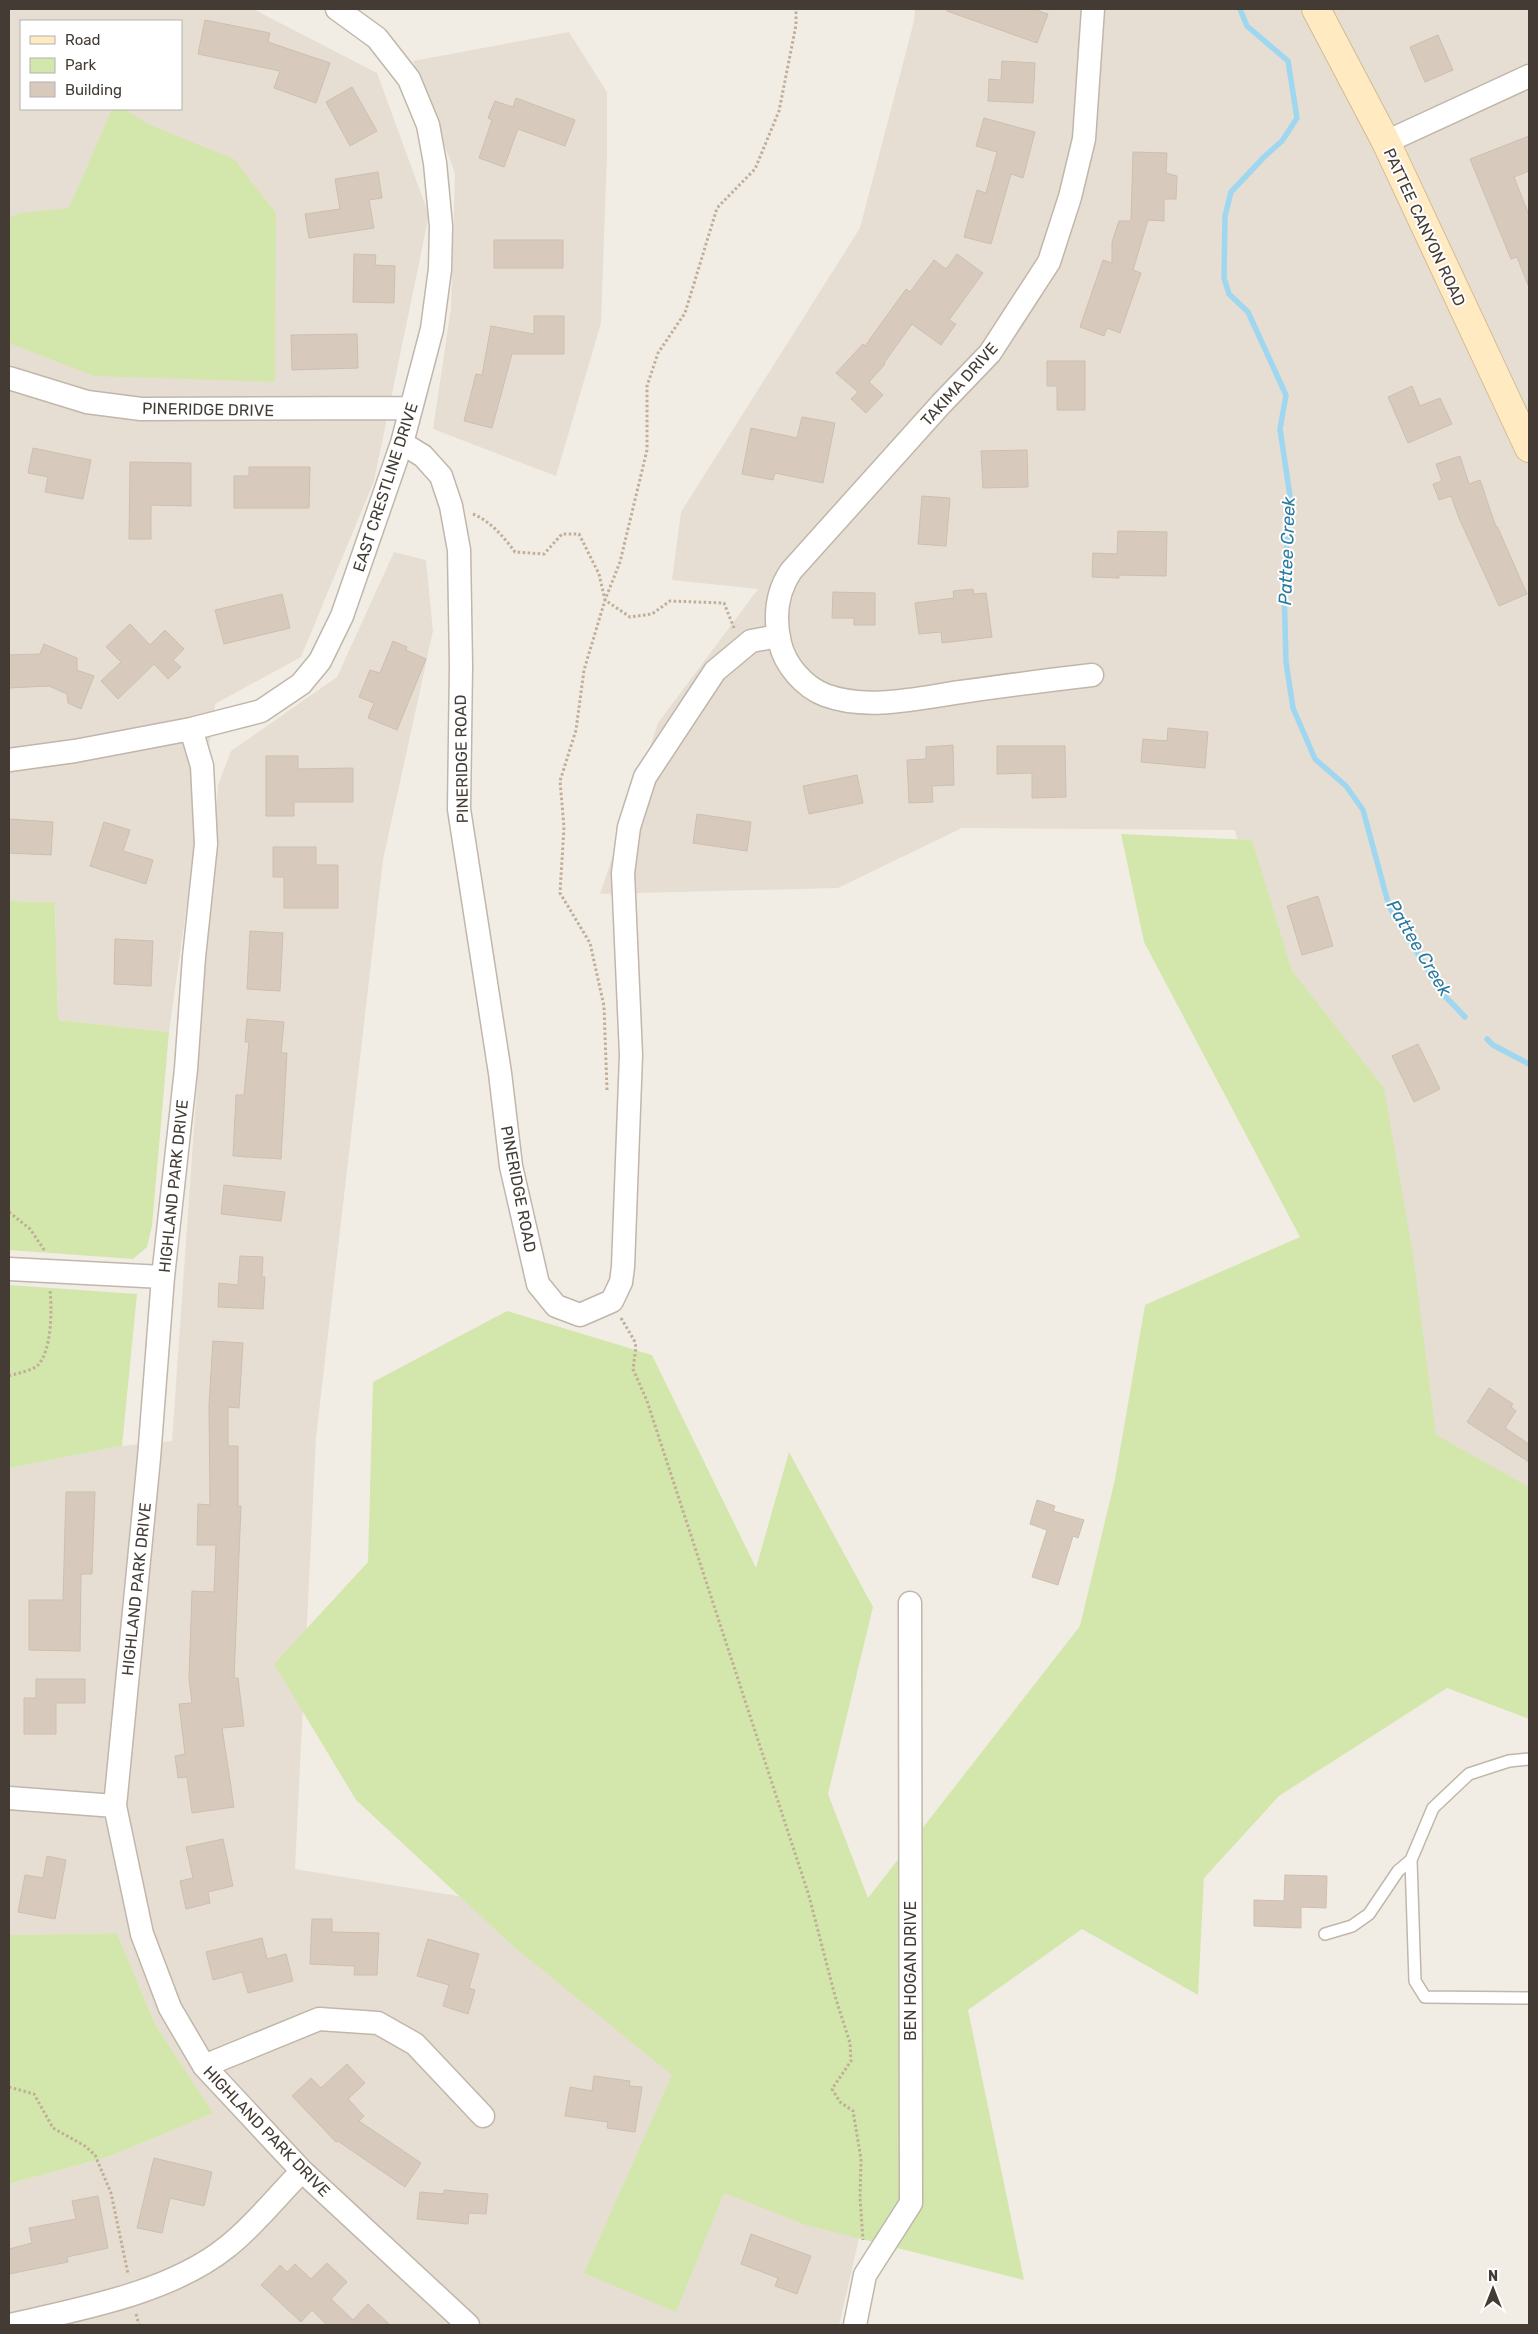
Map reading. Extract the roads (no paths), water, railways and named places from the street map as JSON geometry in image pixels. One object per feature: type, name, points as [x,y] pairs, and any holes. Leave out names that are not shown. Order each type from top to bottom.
[{"type":"street","name":"EAST CRESTLINE DRIVE","points":[[9,760],[75,751],[191,729],[261,711],[301,684],[320,661],[342,616],[402,443],[432,329],[440,268],[440,226],[436,163],[428,125],[409,79],[378,38],[336,9]]},
{"type":"street","name":"TAKIMA DRIVE","points":[[1092,675],[902,700],[845,700],[826,695],[803,680],[786,660],[778,636],[776,605],[784,581],[791,571],[921,426],[990,353],[1049,262],[1070,198],[1084,139],[1091,67],[1093,9]]},
{"type":"street","name":"PATTEE CANYON ROAD","points":[[1316,9],[1386,142],[1529,448]]},
{"type":"street","points":[[1386,142],[1529,76]]},
{"type":"street","name":"PINERIDGE DRIVE","points":[[9,378],[86,402],[140,409],[411,408]]},
{"type":"street","name":"PINERIDGE ROAD","points":[[402,443],[422,456],[440,476],[451,506],[459,550],[458,809],[500,1073],[511,1166],[538,1284],[556,1306],[580,1315],[612,1301],[621,1282],[624,1267],[631,1055],[623,873],[628,827],[645,777],[715,671],[751,641],[778,636]]},
{"type":"street","name":"HIGHLAND PARK DRIVE","points":[[191,729],[202,766],[206,844],[194,957],[186,1069],[163,1277],[149,1458],[115,1806],[142,1934],[170,2008],[204,2066],[302,2171],[468,2325]]},
{"type":"street","points":[[9,1269],[163,1277]]},
{"type":"street","name":"BEN HOGAN DRIVE","points":[[855,2325],[865,2275],[911,2203],[910,1603]]},
{"type":"street","points":[[9,1798],[115,1806]]},
{"type":"street","points":[[204,2066],[319,2019],[378,2023],[415,2044],[483,2116]]},
{"type":"street","points":[[10,2325],[107,2302],[180,2276],[227,2247],[302,2171]]},
{"type":"lane","points":[[1529,1759],[1509,1761],[1469,1774],[1433,1808],[1411,1860],[1414,1981],[1425,1997],[1529,1998]]},
{"type":"lane","points":[[1325,1934],[1352,1926],[1369,1914],[1398,1872],[1411,1860]]},
{"type":"waterway","name":"Pattee Creek","points":[[1240,9],[1247,26],[1288,61],[1297,118],[1282,141],[1231,192],[1225,216],[1224,278],[1229,294],[1248,312],[1286,395],[1280,429],[1290,496],[1284,587],[1286,662],[1293,708],[1315,759],[1346,786],[1363,810],[1389,906],[1441,992],[1465,1017]]},
{"type":"waterway","name":"Pattee Creek","points":[[1487,1039],[1493,1045],[1529,1064]]}]
